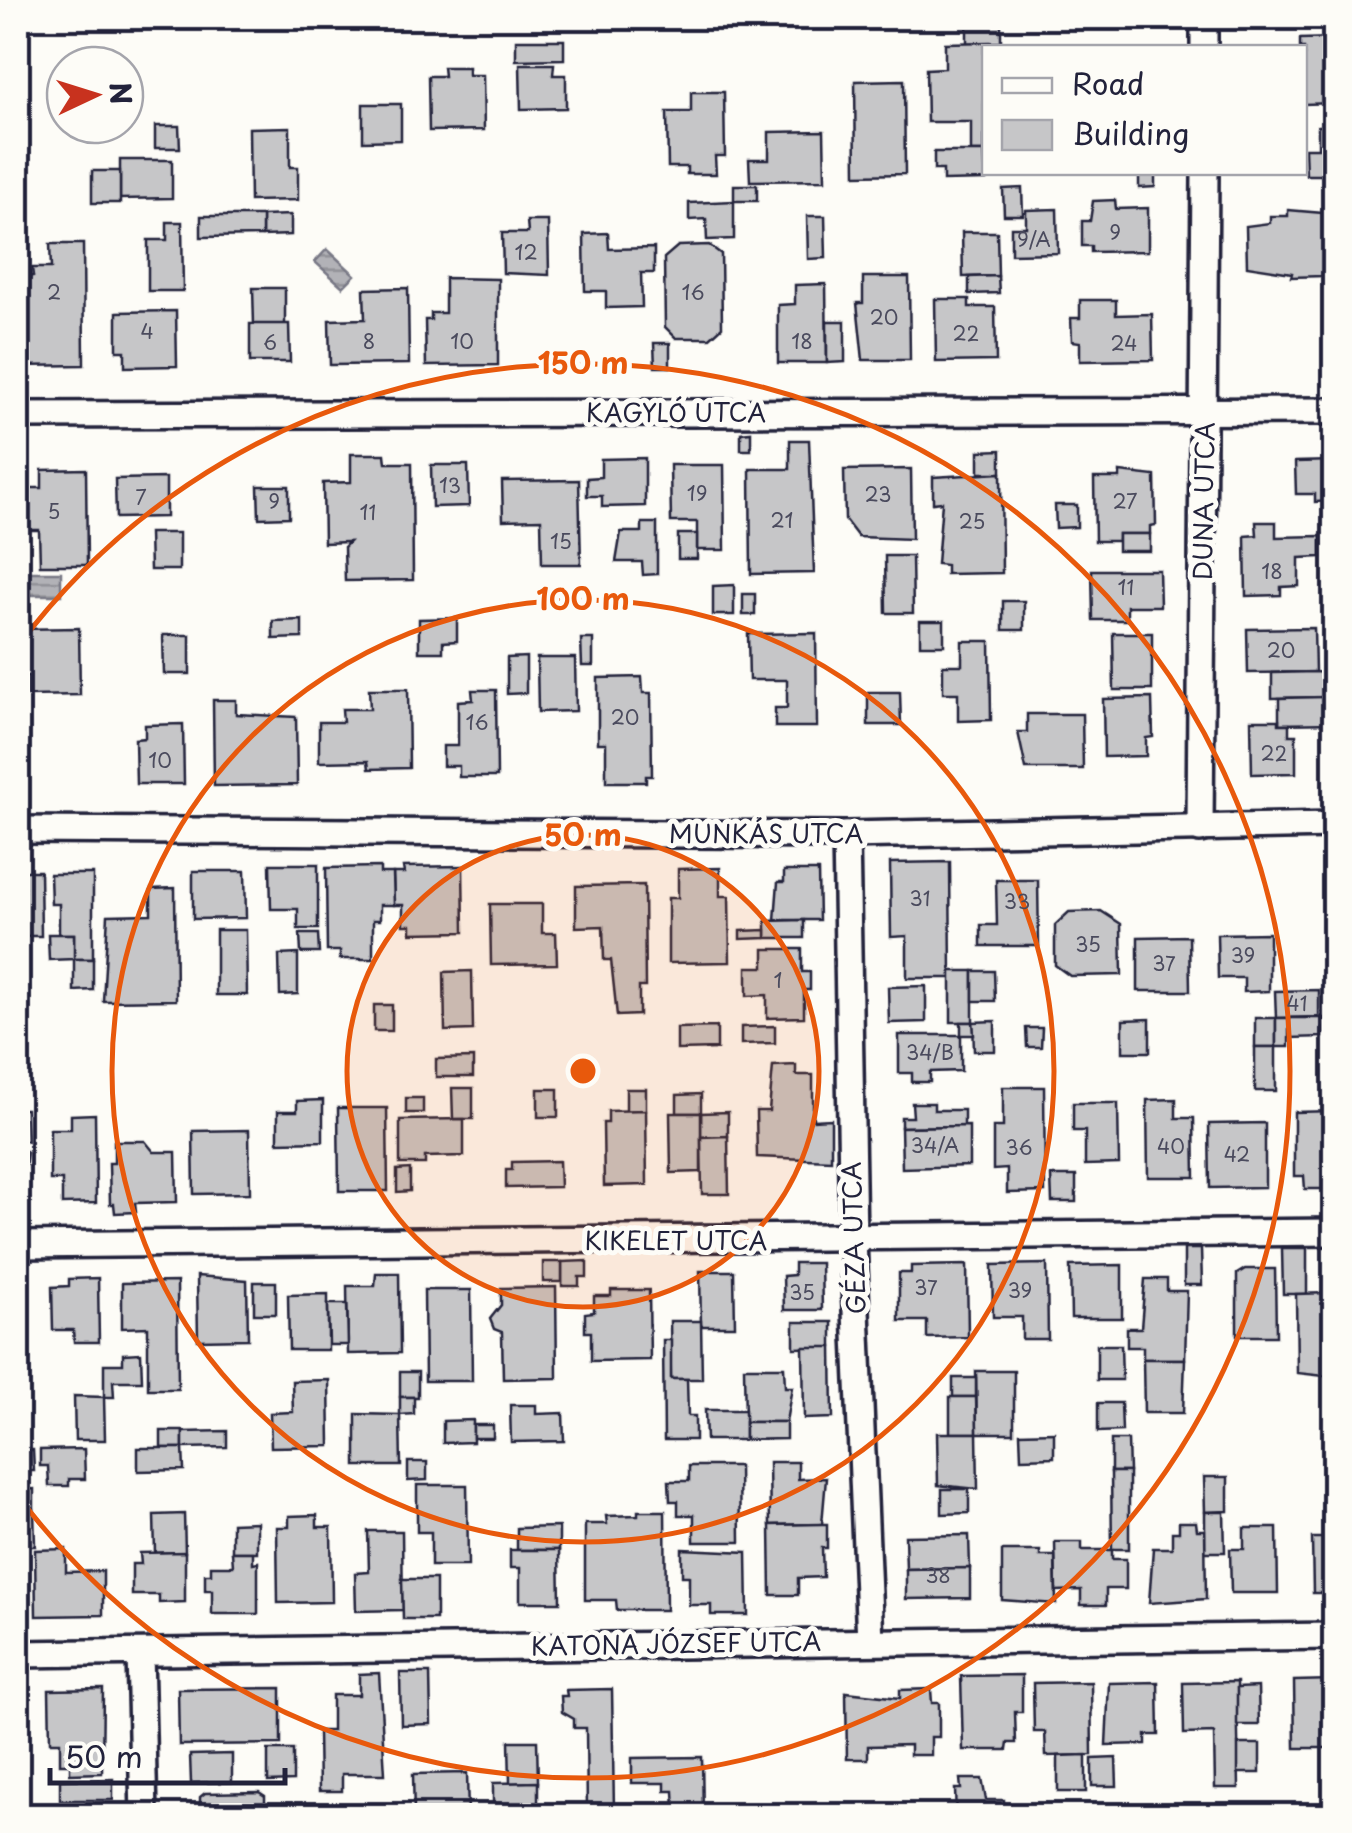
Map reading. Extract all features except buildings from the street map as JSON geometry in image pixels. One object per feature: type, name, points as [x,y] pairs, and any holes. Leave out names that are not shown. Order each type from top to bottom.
[{"type":"street","points":[[1204,18],[1204,45]]},
{"type":"street","name":"DUNA UTCA","points":[[1200,828],[1204,175]]},
{"type":"street","name":"KAGYLÓ UTCA","points":[[18,414],[1334,411]]},
{"type":"street","name":"MUNKÁS UTCA","points":[[18,830],[846,835],[1334,826]]},
{"type":"street","name":"GÉZA UTCA","points":[[846,835],[852,1240],[870,1641]]},
{"type":"street","name":"KIKELET UTCA","points":[[18,1246],[1334,1232]]},
{"type":"street","name":"KATONA JÓZSEF UTCA","points":[[18,1654],[1334,1636]]},
{"type":"street","points":[[140,1653],[144,1816]]},
{"type":"shaded area","points":[[327,249],[355,275],[343,287],[315,262]]},
{"type":"shaded area","points":[[18,572],[61,572],[61,595],[18,595]]}]
